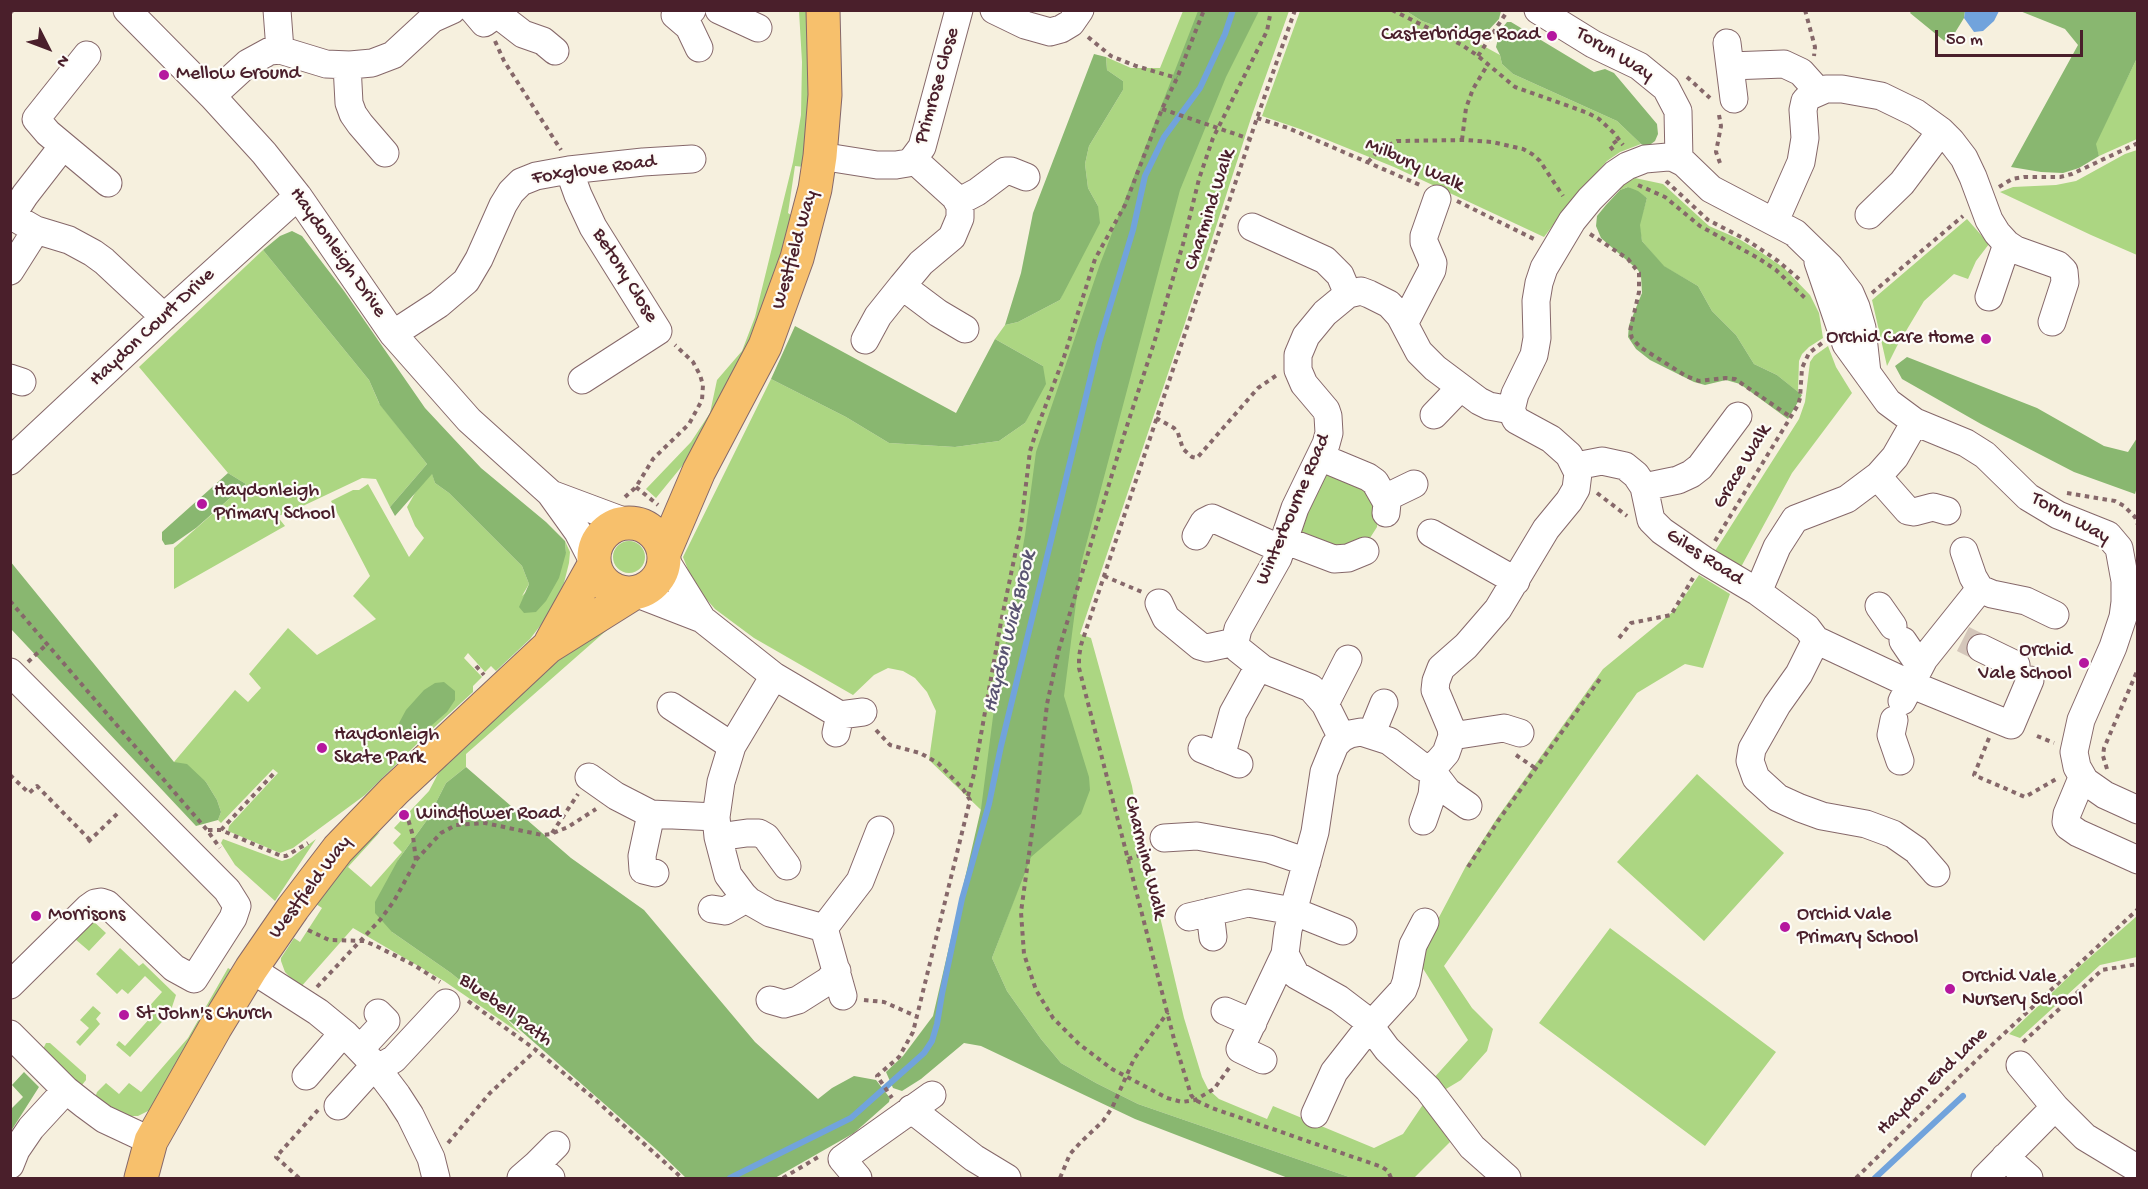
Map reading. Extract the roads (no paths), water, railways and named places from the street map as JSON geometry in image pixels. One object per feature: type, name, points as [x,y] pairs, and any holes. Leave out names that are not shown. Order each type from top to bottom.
[{"type":"main road","name":"Westfield Way","points":[[141,1179],[151,1141],[251,969],[309,885],[352,833],[394,790],[548,647],[634,593],[643,590],[660,574],[664,555],[699,471],[765,346],[800,250],[815,189],[820,156],[825,95],[823,10]]},
{"type":"main road","name":"Westfield Way","points":[[548,647],[594,563],[596,545],[604,532],[618,524],[629,522],[658,505],[699,471]]},
{"type":"main road","points":[[629,522],[641,524],[657,535],[664,555]]},
{"type":"main road","points":[[594,563],[599,577],[608,587],[620,592],[634,593]]},
{"type":"street","name":"Haydonleigh Drive","points":[[127,10],[212,96],[264,153],[298,196],[393,334],[469,420],[550,494],[578,532],[594,563]]},
{"type":"street","points":[[277,10],[280,50]]},
{"type":"street","points":[[212,96],[248,63],[270,51],[280,50],[326,64],[372,63],[393,55],[432,19],[452,10]]},
{"type":"street","points":[[718,10],[758,28]]},
{"type":"street","name":"Primrose Close","points":[[820,156],[877,165],[896,165],[908,163],[913,159],[922,147],[959,10]]},
{"type":"street","points":[[994,10],[1037,29],[1050,32],[1061,29],[1076,17]]},
{"type":"street","name":"Torun Way","points":[[1538,10],[1593,44],[1639,66],[1666,88],[1678,111],[1680,160],[1711,189],[1795,233],[1830,267],[1850,293],[1862,328],[1867,372]]},
{"type":"street","points":[[678,12],[690,27],[699,48]]},
{"type":"street","points":[[478,17],[501,17],[523,34],[543,41],[555,51]]},
{"type":"street","points":[[87,55],[36,119],[55,139],[108,183]]},
{"type":"street","points":[[1734,99],[1728,55],[1784,64],[1801,72],[1822,90]]},
{"type":"street","points":[[347,65],[351,131],[385,153]]},
{"type":"street","points":[[1775,221],[1801,162],[1805,102],[1822,90],[1842,88],[1881,96],[1916,113],[1941,131],[1964,159],[1982,198],[1989,220],[2007,244],[2016,250],[2058,265],[2064,271],[2065,282],[2052,322]]},
{"type":"street","points":[[1869,215],[1902,183],[1941,131]]},
{"type":"street","points":[[55,139],[11,215],[36,231],[69,240],[93,253],[164,316]]},
{"type":"street","points":[[1423,821],[1432,795],[1435,770],[1446,753],[1452,736],[1451,728],[1435,690],[1438,674],[1498,609],[1546,529],[1573,496],[1577,482],[1576,466],[1569,455],[1541,433],[1516,420],[1511,410],[1515,394],[1534,355],[1539,284],[1554,251],[1574,219],[1603,184],[1630,165],[1657,158],[1668,157],[1680,160]]},
{"type":"street","name":"Foxglove Road","points":[[393,334],[439,304],[466,281],[479,259],[503,205],[521,182],[536,176],[569,170],[692,159]]},
{"type":"street","name":"Primrose Close","points":[[913,159],[952,193],[958,202]]},
{"type":"street","name":"Betony Close","points":[[569,170],[593,227],[658,331],[582,380]]},
{"type":"street","points":[[865,340],[878,316],[921,263],[956,231],[960,218],[958,202],[978,192],[1005,171],[1026,177]]},
{"type":"street","name":"Haydon Court Drive","points":[[10,461],[164,316],[298,196]]},
{"type":"street","points":[[1405,322],[1432,270],[1424,236],[1440,196]]},
{"type":"street","points":[[1252,226],[1325,260],[1340,275],[1348,294],[1361,291],[1379,298],[1394,309],[1405,322],[1419,352],[1435,368],[1460,388],[1489,406],[1511,410]]},
{"type":"street","points":[[10,271],[36,231]]},
{"type":"street","points":[[1989,297],[2007,244]]},
{"type":"street","name":"Torun Way","points":[[1815,253],[1831,321],[1888,402],[1915,422],[1985,454],[2028,497],[2058,514],[2108,535],[2119,548],[2125,581],[2125,602],[2113,647],[2076,736],[2074,752],[2079,773]]},
{"type":"street","points":[[902,286],[938,314],[965,329]]},
{"type":"street","name":"Winterbourne Road","points":[[1235,642],[1238,630],[1271,572],[1295,508],[1329,434],[1328,416],[1316,396],[1301,378],[1297,362],[1301,347],[1313,327],[1348,294]]},
{"type":"street","points":[[1434,415],[1460,388]]},
{"type":"street","points":[[1576,466],[1593,461],[1618,463],[1632,471],[1644,487],[1678,480],[1700,467],[1738,416]]},
{"type":"street","points":[[1758,592],[1777,547],[1795,519],[1847,499],[1878,477],[1895,457],[1915,422]]},
{"type":"street","points":[[1320,457],[1375,482],[1385,506],[1414,484]]},
{"type":"street","points":[[1878,477],[1908,511],[1914,512],[1933,507],[1947,511]]},
{"type":"street","name":"Giles Road","points":[[1644,487],[1651,520],[1662,531],[1704,560],[1758,592],[1807,628],[1816,640],[1906,693],[2011,725],[2023,672],[1963,639]]},
{"type":"street","name":"Haydonleigh Drive","points":[[550,494],[629,522]]},
{"type":"street","points":[[1196,536],[1204,522],[1212,518],[1283,545],[1334,559],[1348,558],[1365,551]]},
{"type":"street","points":[[1431,533],[1516,581]]},
{"type":"street","points":[[1964,551],[1980,589],[1992,594],[2026,601],[2055,615]]},
{"type":"street","points":[[664,555],[702,619]]},
{"type":"street","points":[[1900,761],[1891,735],[1906,693],[1963,639],[1980,589]]},
{"type":"street","points":[[634,593],[702,619],[774,676],[846,720]]},
{"type":"street","points":[[1159,603],[1166,618],[1200,646],[1207,648],[1235,642],[1238,649],[1259,666],[1274,674],[1304,684],[1317,693],[1342,738]]},
{"type":"street","points":[[1891,624],[1906,693]]},
{"type":"street","points":[[1816,640],[1799,674],[1777,705],[1752,749],[1750,761],[1756,778],[1769,791],[1788,803],[1822,816],[1881,829],[1930,854]]},
{"type":"street","points":[[1325,704],[1348,659]]},
{"type":"street","points":[[1221,757],[1233,713],[1259,666]]},
{"type":"street","points":[[10,672],[227,890],[237,906],[233,918],[194,979],[174,968],[107,904],[101,902],[88,908],[10,985]]},
{"type":"street","points":[[774,676],[756,702],[732,746],[721,782],[717,827],[728,875],[743,895],[770,913],[824,928]]},
{"type":"street","points":[[1371,735],[1384,703]]},
{"type":"street","points":[[671,706],[732,746]]},
{"type":"street","points":[[1452,736],[1504,728],[1521,733]]},
{"type":"street","points":[[1252,1054],[1253,1023],[1285,954],[1293,911],[1315,832],[1324,772],[1331,752],[1342,738],[1356,732],[1389,741],[1423,767],[1435,770],[1448,792],[1468,806]]},
{"type":"street","points":[[2138,810],[2105,795],[2079,773],[2066,822],[2078,833],[2138,860]]},
{"type":"street","points":[[588,779],[651,814],[747,833],[759,833],[766,837],[787,866]]},
{"type":"street","points":[[651,814],[642,856],[643,870],[655,873]]},
{"type":"street","points":[[824,928],[860,881],[880,830]]},
{"type":"street","points":[[1164,838],[1197,836],[1269,849],[1306,862]]},
{"type":"street","points":[[712,909],[726,911],[739,903],[743,895]]},
{"type":"street","points":[[1204,922],[1243,903],[1293,911],[1342,932]]},
{"type":"street","points":[[1315,1114],[1334,1072],[1370,1026],[1403,990],[1413,945],[1425,922]]},
{"type":"street","points":[[770,1000],[784,1004],[798,1000],[828,981],[840,984],[824,928]]},
{"type":"street","points":[[1285,954],[1296,975],[1355,1010],[1386,1049],[1428,1089],[1472,1147],[1507,1179]]},
{"type":"street","points":[[251,969],[304,1002],[364,1054],[410,1115],[438,1173]]},
{"type":"street","points":[[306,1076],[364,1054],[394,1059],[451,995]]},
{"type":"street","points":[[1226,1011],[1253,1023]]},
{"type":"street","points":[[330,1106],[386,1021],[378,1013]]},
{"type":"street","points":[[10,1034],[66,1090],[104,1119],[151,1141]]},
{"type":"street","points":[[2019,1056],[2055,1107],[2085,1137],[2137,1169],[2132,1179]]},
{"type":"street","points":[[10,1165],[16,1150],[31,1128],[66,1090]]},
{"type":"street","points":[[850,1169],[913,1102],[966,1152],[1007,1179]]},
{"type":"street","points":[[1985,1179],[2055,1107]]},
{"type":"street","points":[[536,1174],[556,1145]]},
{"type":"street","points":[[2005,1157],[2029,1179]]},
{"type":"water","points":[[1965,10],[1999,11],[1994,21],[1983,31],[1974,32],[1964,18]]},
{"type":"waterway","name":"Haydon Wick Brook","points":[[730,1178],[851,1118],[924,1053],[932,1041],[962,899],[989,804],[1099,343],[1133,230],[1145,176],[1164,137],[1200,88],[1225,34],[1233,10]]},
{"type":"waterway","points":[[1875,1178],[1963,1096]]},
{"type":"tunnel","points":[[1963,639],[1981,648]]},
{"type":"place","name":"Casterbridge Road","points":[[1552,36]]},
{"type":"place","name":"Mellow Ground","points":[[164,75]]},
{"type":"place","name":"Orchid Care Home","points":[[1986,339]]},
{"type":"place","name":"Haydonleigh Primary School","points":[[202,504]]},
{"type":"place","name":"Orchid Vale School","points":[[2084,663]]},
{"type":"place","name":"Haydonleigh Skate Park","points":[[322,748]]},
{"type":"place","name":"Windflower Road","points":[[404,815]]},
{"type":"place","name":"Morrisons","points":[[36,916]]},
{"type":"place","name":"Orchid Vale Primary School","points":[[1785,927]]},
{"type":"place","name":"Orchid Vale Nursery School","points":[[1950,989]]},
{"type":"place","name":"St John's Church","points":[[124,1015]]}]
